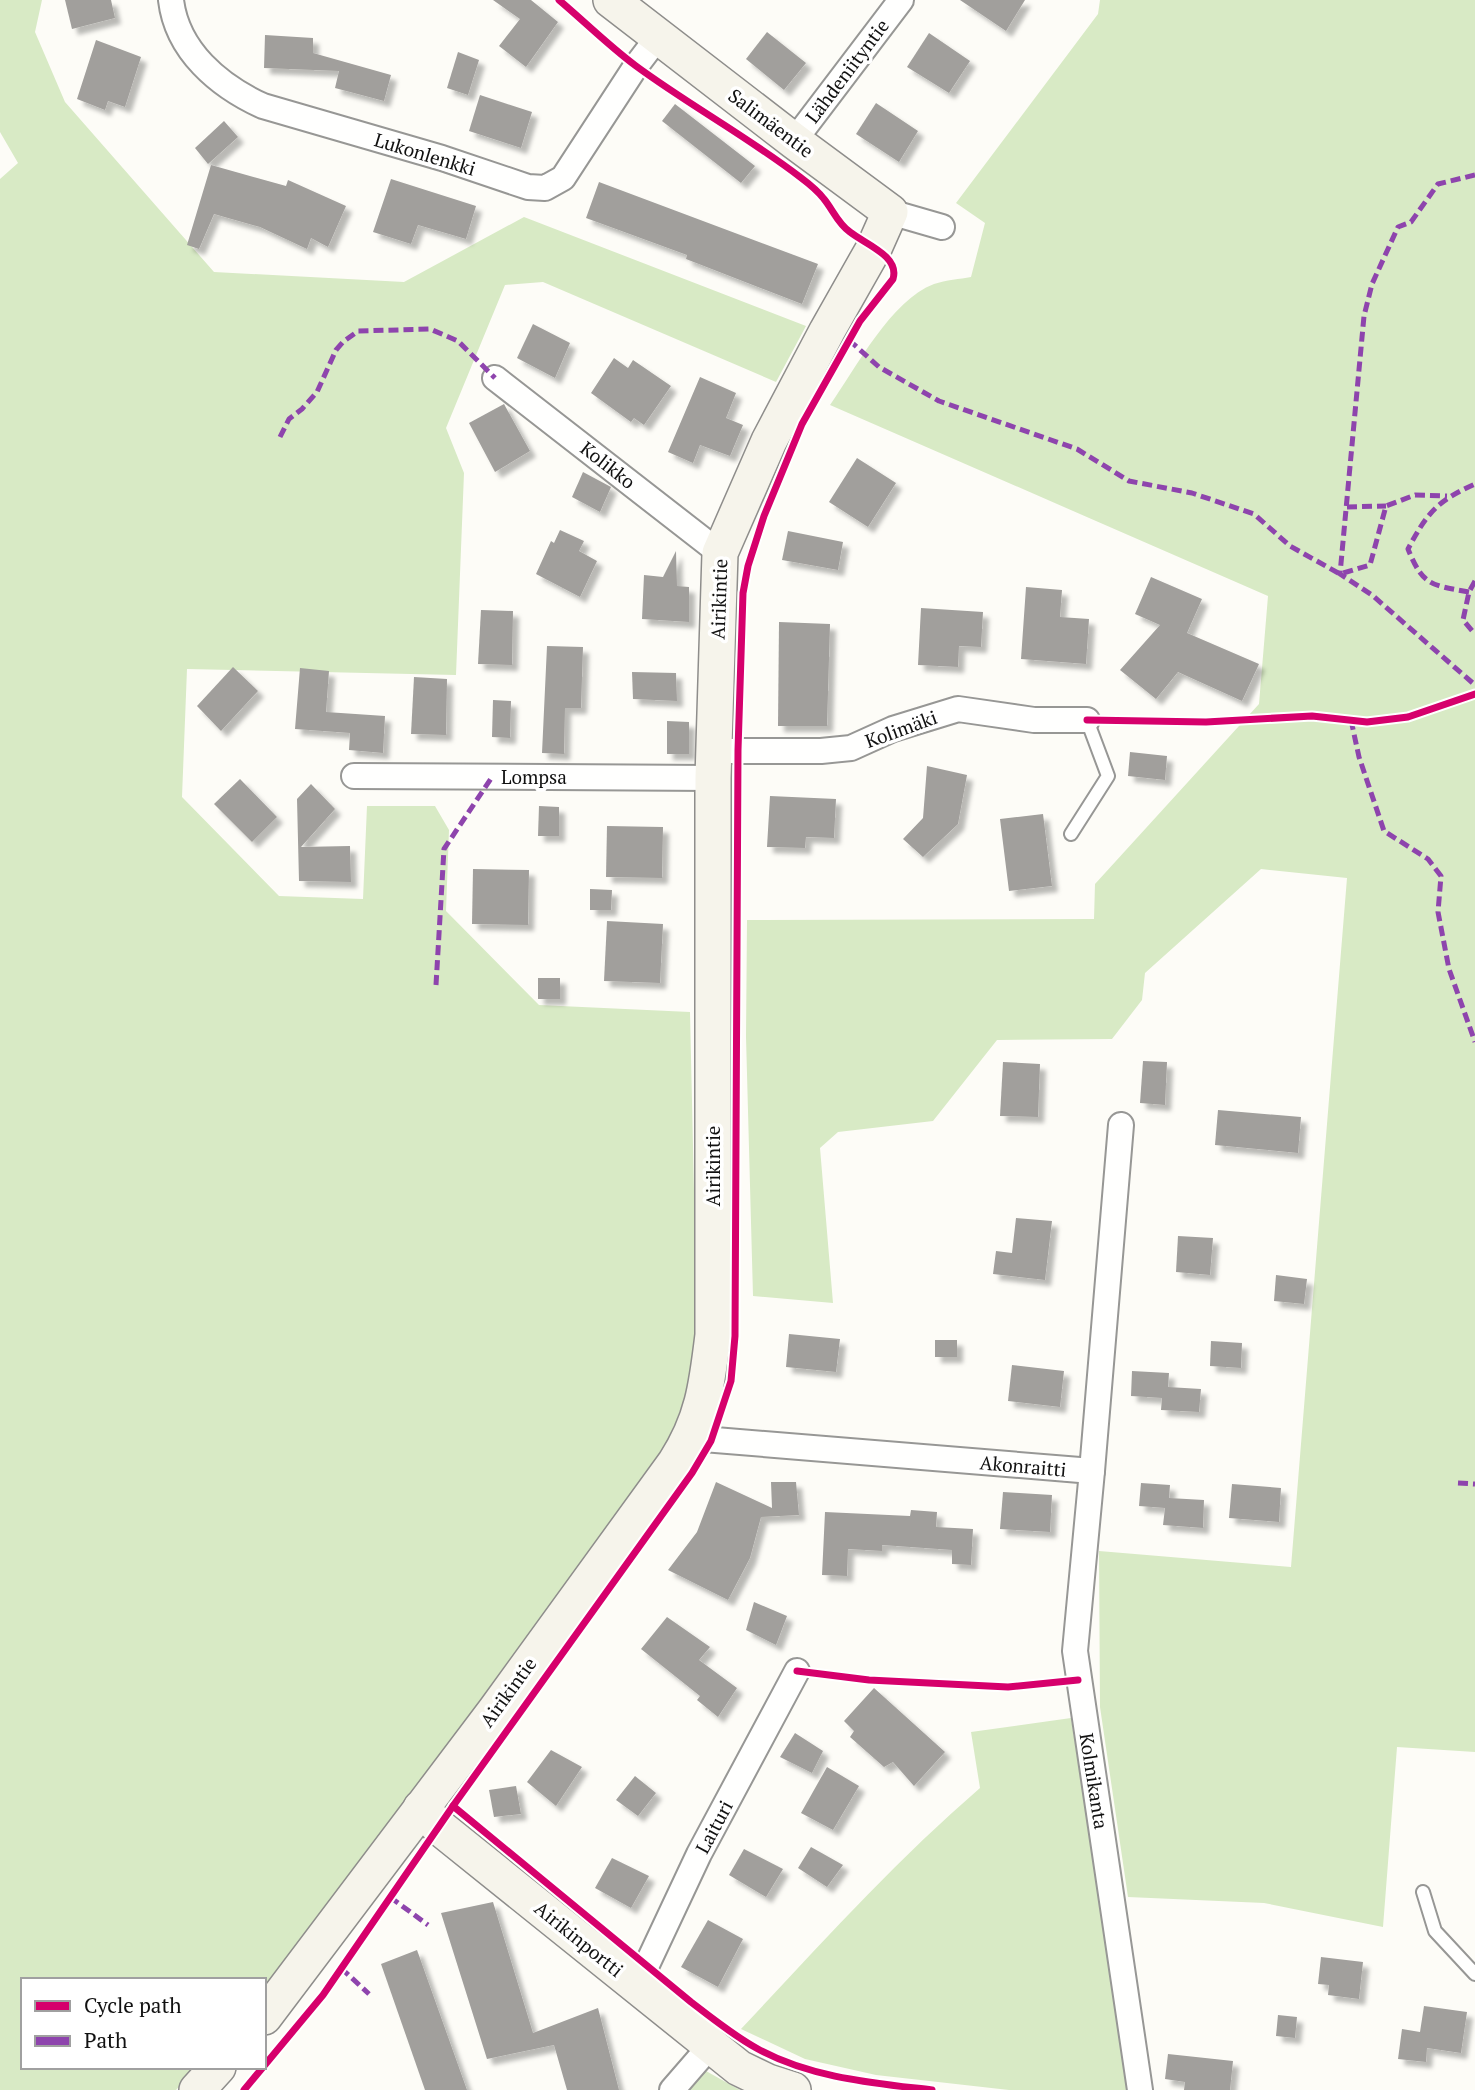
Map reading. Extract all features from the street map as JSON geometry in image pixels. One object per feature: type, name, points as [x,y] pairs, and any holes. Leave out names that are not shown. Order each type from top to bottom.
[{"type":"street","name":"Lukonlenkki","points":[[170,0],[172,13],[184,43],[211,73],[236,94],[263,106],[442,158],[528,187],[545,188],[563,178],[658,37]]},
{"type":"street","name":"Salimäentie","points":[[611,0],[890,212],[942,227]]},
{"type":"street","name":"Lähdeniityntie","points":[[794,141],[901,0]]},
{"type":"street","name":"Airikintie","points":[[266,2014],[503,1700],[691,1438],[707,1390],[713,1335],[714,764],[720,552],[769,441],[874,248],[890,212]]},
{"type":"street","name":"Kolikko","points":[[495,378],[720,552]]},
{"type":"street","name":"Kolimäki","points":[[714,764],[851,748],[893,729],[958,709],[1034,720],[1087,720]]},
{"type":"street","name":"Lompsa","points":[[354,776],[714,764]]},
{"type":"street","name":"Akonraitti","points":[[691,1438],[1092,1471],[1121,1125]]},
{"type":"street","name":"Kolmikanta","points":[[1092,1471],[1075,1651],[1140,2090]]},
{"type":"street","name":"Laituri","points":[[637,1986],[699,1854],[797,1671]]},
{"type":"street","name":"Airikinportti","points":[[421,1808],[439,1827],[739,2068],[793,2090]]},
{"type":"street","points":[[672,2090],[711,2045]]},
{"type":"street","points":[[197,2090],[216,2069]]},
{"type":"lane","points":[[1071,834],[1108,776],[1087,720]]},
{"type":"lane","points":[[1423,1892],[1435,1931],[1475,1974]]},
{"type":"green space","points":[[0,0],[42,0],[35,32],[65,102],[214,272],[404,282],[524,217],[806,326],[776,382],[543,282],[505,285],[446,428],[464,473],[456,675],[187,669],[182,797],[279,896],[363,899],[367,806],[435,806],[449,830],[446,911],[539,1005],[690,1012],[697,1325],[689,1387],[665,1450],[580,1571],[266,1987],[266,1978],[21,1978],[21,2069],[195,2069],[176,2090],[0,2090],[0,179],[18,163],[0,132]]},
{"type":"green space","points":[[1100,0],[1475,0],[1475,1752],[1397,1747],[1383,1927],[1264,1903],[1128,1897],[1100,1707],[1099,1551],[1291,1567],[1347,878],[1261,869],[1145,973],[1142,1000],[1112,1039],[997,1040],[933,1121],[838,1132],[820,1148],[833,1303],[753,1296],[746,1037],[747,920],[1094,919],[1095,884],[1259,704],[1268,596],[830,405],[876,337],[903,304],[934,284],[971,277],[985,223],[956,203],[1098,14]]},
{"type":"green space","points":[[1071,1718],[1129,2090],[1009,2090],[876,2075],[805,2059],[741,2029],[887,1875],[980,1788],[971,1732]]},
{"type":"green space","points":[[706,2071],[740,2090],[690,2090]]},
{"type":"building","points":[[65,0],[111,0],[115,18],[72,29]]},
{"type":"building","points":[[493,0],[531,0],[558,22],[526,67],[499,46],[520,19]]},
{"type":"building","points":[[960,0],[1025,0],[1006,31]]},
{"type":"building","points":[[767,32],[806,63],[784,90],[746,59]]},
{"type":"building","points":[[929,33],[970,61],[949,93],[907,67]]},
{"type":"building","points":[[265,35],[313,38],[313,53],[391,75],[384,101],[335,88],[339,71],[264,68]]},
{"type":"building","points":[[96,40],[141,57],[125,107],[108,101],[105,110],[77,99]]},
{"type":"building","points":[[458,52],[479,60],[468,95],[447,88]]},
{"type":"building","points":[[480,95],[532,112],[521,148],[469,131]]},
{"type":"building","points":[[876,103],[918,131],[899,162],[856,134]]},
{"type":"building","points":[[675,104],[755,166],[741,183],[662,121]]},
{"type":"building","points":[[224,121],[238,137],[208,164],[195,148]]},
{"type":"building","points":[[211,165],[286,186],[288,180],[346,206],[328,247],[311,238],[307,249],[260,227],[214,214],[199,249],[187,245]]},
{"type":"building","points":[[391,179],[476,206],[466,239],[418,225],[411,244],[373,232]]},
{"type":"building","points":[[599,182],[818,264],[802,304],[686,259],[687,255],[586,218]]},
{"type":"building","points":[[533,324],[570,343],[555,378],[517,358]]},
{"type":"building","points":[[614,358],[628,368],[633,360],[671,386],[644,425],[634,418],[631,422],[591,393]]},
{"type":"building","points":[[700,377],[736,393],[726,418],[743,425],[730,456],[700,445],[693,463],[668,452]]},
{"type":"building","points":[[504,404],[530,451],[495,472],[469,423]]},
{"type":"building","points":[[857,458],[896,483],[868,527],[829,502]]},
{"type":"building","points":[[583,472],[611,487],[600,512],[572,497]]},
{"type":"building","points":[[560,530],[584,541],[579,551],[597,561],[580,597],[536,574],[551,541],[554,543]]},
{"type":"building","points":[[788,531],[843,542],[838,570],[782,560]]},
{"type":"building","points":[[676,551],[677,586],[689,587],[689,622],[642,619],[644,575],[663,577]]},
{"type":"building","points":[[1151,577],[1202,599],[1187,633],[1259,664],[1242,701],[1178,672],[1156,699],[1120,670],[1160,625],[1135,614]]},
{"type":"building","points":[[1026,587],[1062,590],[1060,617],[1089,619],[1086,664],[1021,659]]},
{"type":"building","points":[[921,608],[983,612],[981,647],[959,646],[958,667],[918,665]]},
{"type":"building","points":[[481,610],[513,611],[512,665],[478,664]]},
{"type":"building","points":[[779,622],[830,624],[827,726],[778,726]]},
{"type":"building","points":[[547,646],[583,647],[581,708],[565,708],[564,754],[542,753]]},
{"type":"building","points":[[233,667],[258,691],[221,731],[197,706]]},
{"type":"building","points":[[300,668],[329,671],[326,712],[385,716],[383,753],[349,750],[350,733],[295,729]]},
{"type":"building","points":[[632,672],[676,673],[677,701],[633,699]]},
{"type":"building","points":[[414,677],[447,679],[446,735],[411,734]]},
{"type":"building","points":[[493,700],[511,701],[510,738],[492,737]]},
{"type":"building","points":[[667,721],[689,722],[689,754],[667,754]]},
{"type":"building","points":[[1130,752],[1167,756],[1165,780],[1128,776]]},
{"type":"building","points":[[927,766],[967,775],[958,824],[923,857],[903,839],[923,818]]},
{"type":"building","points":[[240,779],[277,817],[252,842],[214,804]]},
{"type":"building","points":[[311,784],[335,809],[301,847],[350,846],[351,882],[299,881],[297,799]]},
{"type":"building","points":[[770,796],[836,799],[834,838],[806,837],[805,848],[767,847]]},
{"type":"building","points":[[539,806],[559,807],[559,836],[538,836]]},
{"type":"building","points":[[1043,814],[1052,886],[1009,891],[1000,819]]},
{"type":"building","points":[[607,826],[663,827],[662,878],[606,877]]},
{"type":"building","points":[[473,869],[529,870],[528,925],[472,924]]},
{"type":"building","points":[[590,889],[612,890],[611,910],[590,910]]},
{"type":"building","points":[[607,921],[663,924],[660,983],[604,981]]},
{"type":"building","points":[[538,978],[560,978],[560,999],[538,999]]},
{"type":"building","points":[[1143,1061],[1167,1062],[1165,1105],[1140,1103]]},
{"type":"building","points":[[1003,1062],[1040,1064],[1038,1117],[1000,1116]]},
{"type":"building","points":[[1218,1110],[1301,1117],[1298,1153],[1215,1145]]},
{"type":"building","points":[[1016,1218],[1052,1221],[1045,1280],[993,1274],[996,1251],[1012,1253]]},
{"type":"building","points":[[1178,1236],[1213,1238],[1210,1275],[1176,1272]]},
{"type":"building","points":[[1276,1275],[1307,1279],[1304,1304],[1274,1301]]},
{"type":"building","points":[[789,1334],[840,1339],[836,1372],[786,1367]]},
{"type":"building","points":[[935,1340],[957,1340],[957,1357],[935,1357]]},
{"type":"building","points":[[1211,1341],[1242,1343],[1241,1368],[1210,1366]]},
{"type":"building","points":[[1012,1365],[1064,1371],[1060,1407],[1008,1401]]},
{"type":"building","points":[[1132,1371],[1169,1373],[1168,1387],[1201,1389],[1199,1412],[1161,1410],[1162,1398],[1131,1396]]},
{"type":"building","points":[[716,1482],[772,1508],[771,1482],[796,1482],[799,1515],[761,1517],[750,1558],[728,1600],[668,1570],[697,1532]]},
{"type":"building","points":[[1141,1483],[1170,1485],[1169,1498],[1204,1500],[1203,1528],[1163,1525],[1165,1508],[1139,1506]]},
{"type":"building","points":[[1232,1484],[1281,1488],[1279,1522],[1229,1518]]},
{"type":"building","points":[[1003,1492],[1052,1495],[1050,1532],[1000,1529]]},
{"type":"building","points":[[911,1510],[937,1512],[936,1527],[973,1529],[971,1565],[952,1564],[952,1550],[882,1545],[882,1551],[848,1549],[847,1576],[822,1575],[825,1512],[910,1516]]},
{"type":"building","points":[[754,1602],[787,1616],[776,1645],[746,1630]]},
{"type":"building","points":[[667,1617],[710,1647],[699,1660],[737,1688],[718,1717],[697,1700],[700,1696],[641,1649]]},
{"type":"building","points":[[874,1688],[945,1752],[914,1786],[893,1762],[884,1767],[850,1737],[854,1731],[844,1721]]},
{"type":"building","points":[[795,1733],[823,1751],[812,1773],[780,1757]]},
{"type":"building","points":[[551,1750],[582,1767],[556,1806],[527,1782]]},
{"type":"building","points":[[827,1767],[859,1786],[833,1830],[801,1813]]},
{"type":"building","points":[[635,1776],[656,1793],[638,1816],[616,1800]]},
{"type":"building","points":[[516,1786],[521,1814],[494,1817],[489,1790]]},
{"type":"building","points":[[811,1847],[843,1865],[827,1887],[798,1868]]},
{"type":"building","points":[[744,1849],[783,1869],[766,1897],[729,1875]]},
{"type":"building","points":[[612,1858],[649,1876],[631,1908],[595,1888]]},
{"type":"building","points":[[493,1902],[533,2033],[598,2008],[619,2090],[567,2090],[554,2045],[487,2059],[441,1913]]},
{"type":"building","points":[[708,1920],[743,1939],[718,1987],[681,1967]]},
{"type":"building","points":[[417,1950],[467,2090],[425,2090],[381,1964]]},
{"type":"building","points":[[1321,1957],[1363,1962],[1359,1999],[1328,1995],[1329,1985],[1318,1984]]},
{"type":"building","points":[[1424,2006],[1467,2012],[1461,2053],[1427,2048],[1426,2062],[1398,2059],[1402,2029],[1420,2032]]},
{"type":"building","points":[[1278,2015],[1297,2017],[1295,2038],[1276,2036]]},
{"type":"building","points":[[1168,2054],[1233,2061],[1230,2090],[1184,2090],[1185,2082],[1165,2079]]},
{"type":"marked path","points":[[1475,175],[1438,184],[1411,222],[1398,227],[1372,284],[1364,316],[1340,574],[1372,595],[1475,685]]},
{"type":"marked path","points":[[280,437],[289,419],[317,392],[336,350],[358,331],[430,329],[458,341],[495,378]]},
{"type":"marked path","points":[[849,340],[879,367],[939,401],[1077,449],[1129,481],[1192,493],[1254,514],[1290,546],[1340,574],[1370,565],[1386,506],[1415,495],[1447,496]]},
{"type":"marked path","points":[[1469,592],[1430,582],[1419,570],[1408,549],[1434,509],[1451,496],[1475,484]]},
{"type":"marked path","points":[[1347,507],[1386,506]]},
{"type":"marked path","points":[[1475,581],[1469,592],[1463,620],[1475,634]]},
{"type":"marked path","points":[[1351,720],[1359,757],[1384,831],[1428,859],[1441,876],[1438,912],[1449,969],[1475,1042]]},
{"type":"marked path","points":[[436,985],[444,849],[492,777]]},
{"type":"marked path","points":[[1458,1483],[1475,1484]]},
{"type":"marked path","points":[[390,1897],[428,1925]]},
{"type":"marked path","points":[[341,1968],[369,1994]]},
{"type":"cycle path","points":[[266,2064],[323,1995],[453,1806],[692,1473],[711,1441],[731,1381],[735,1336],[738,750],[743,593],[748,566],[764,516],[802,424],[860,321],[893,279],[894,271],[886,257],[842,225],[822,196],[806,182],[760,148],[636,66],[559,0]]},
{"type":"cycle path","points":[[1087,720],[1206,722],[1312,716],[1367,722],[1408,717],[1475,694]]},
{"type":"cycle path","points":[[797,1671],[869,1680],[1008,1687],[1078,1680]]},
{"type":"cycle path","points":[[453,1806],[691,2002],[749,2044],[778,2059],[821,2073],[865,2082],[932,2090]]},
{"type":"cycle path","points":[[244,2090],[261,2069]]}]
